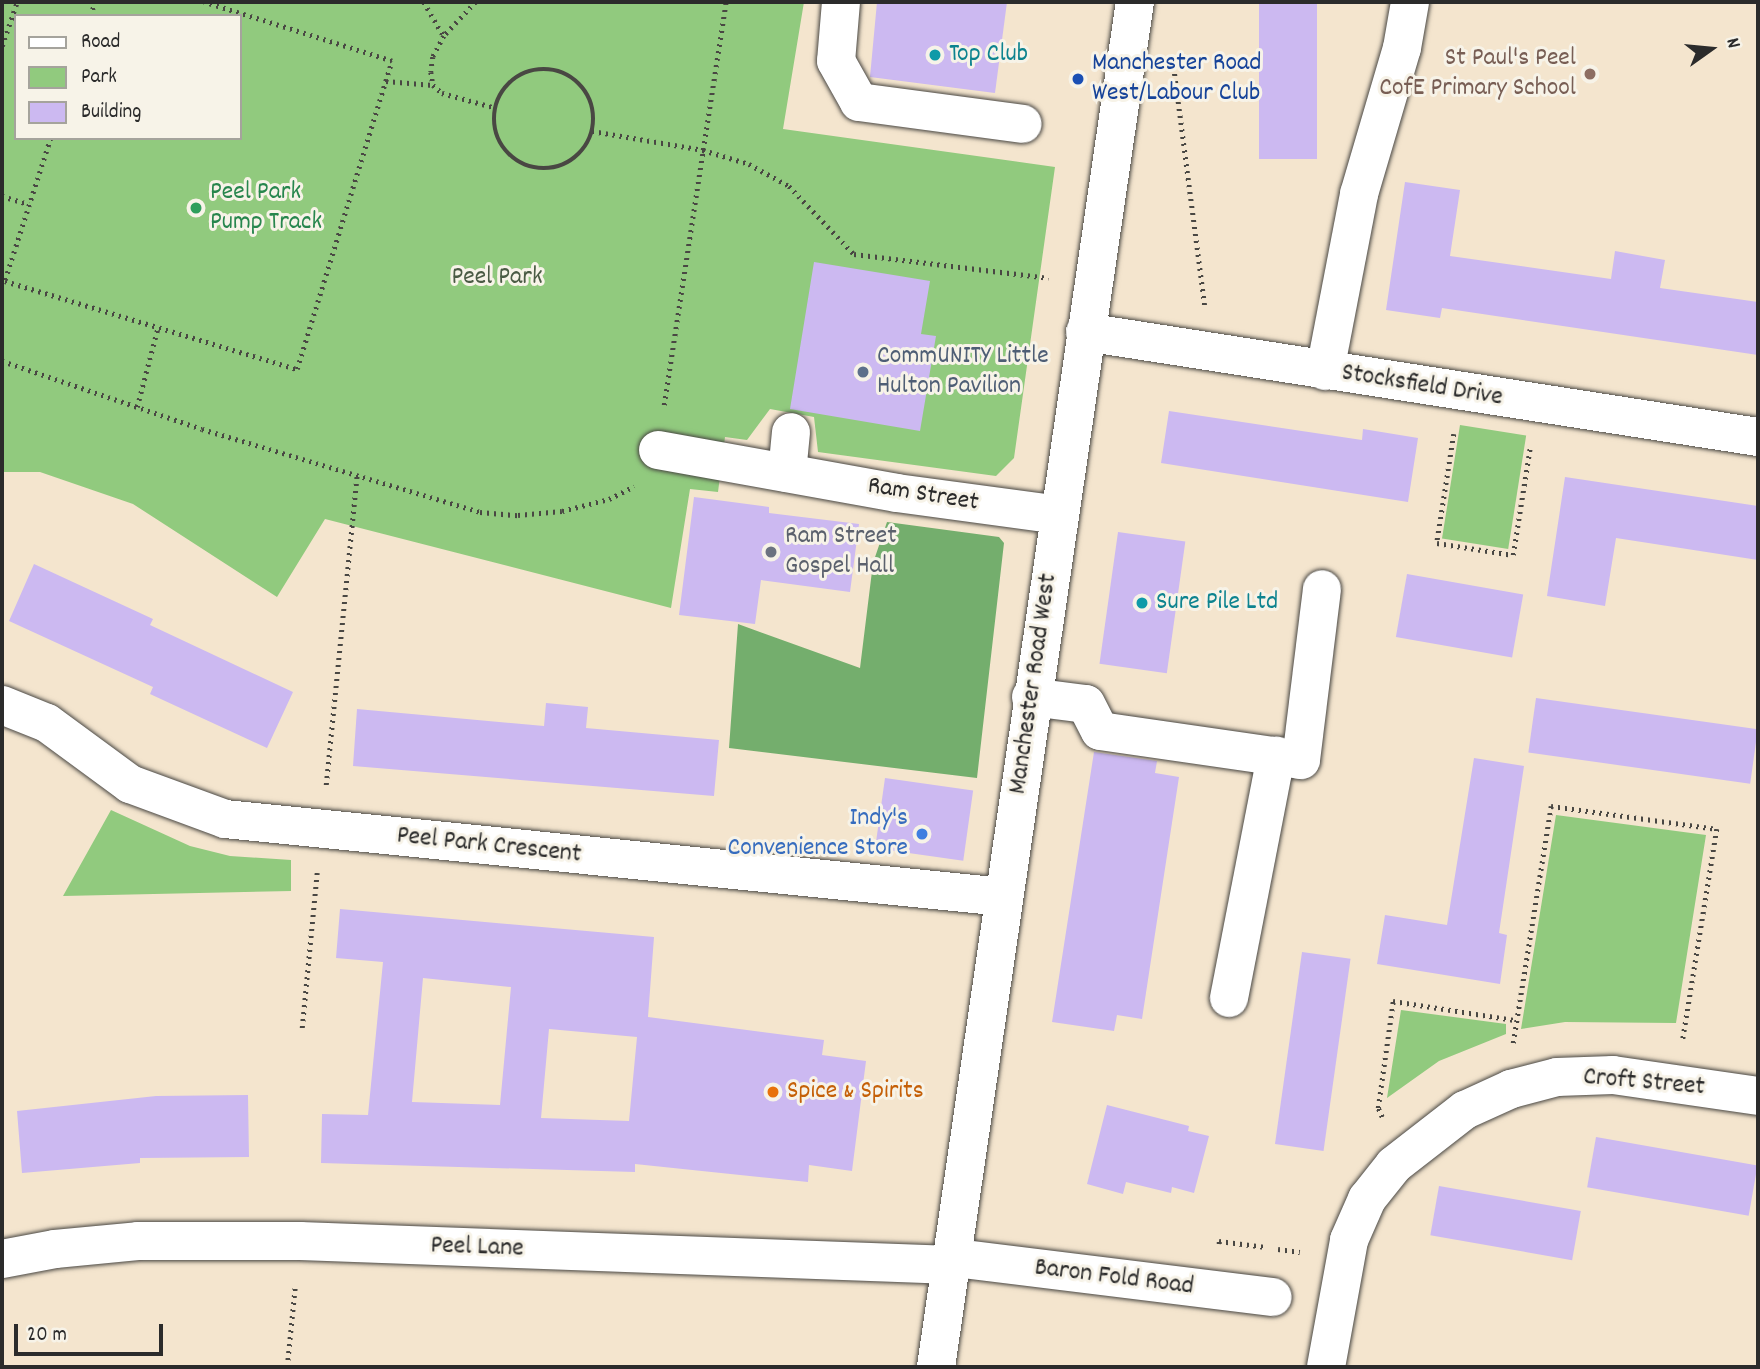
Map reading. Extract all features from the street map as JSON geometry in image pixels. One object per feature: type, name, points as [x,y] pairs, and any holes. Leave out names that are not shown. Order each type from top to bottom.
[{"type":"street","points":[[841,2],[836,61],[859,102],[1023,124]]},
{"type":"street","name":"Manchester Road West","points":[[936,1367],[954,1262],[1031,696],[1135,2]]},
{"type":"street","points":[[1325,371],[1359,194],[1402,48],[1410,2]]},
{"type":"street","name":"Stocksfield Drive","points":[[1085,332],[1758,437]]},
{"type":"street","points":[[787,473],[792,432]]},
{"type":"street","name":"Ram Street","points":[[658,450],[1059,515]]},
{"type":"street","points":[[1031,696],[1086,704],[1100,731],[1301,760],[1322,589]]},
{"type":"street","name":"Peel Park Crescent","points":[[2,705],[47,723],[130,784],[225,819],[1004,897]]},
{"type":"street","points":[[1229,998],[1276,756]]},
{"type":"street","name":"Croft Street","points":[[1326,1367],[1349,1240],[1367,1199],[1404,1157],[1465,1110],[1511,1089],[1557,1077],[1599,1075],[1758,1096]]},
{"type":"street","name":"Peel Lane","points":[[2,1259],[55,1249],[138,1241],[300,1241],[954,1262]]},
{"type":"street","name":"Baron Fold Road","points":[[954,1262],[1273,1297]]},
{"type":"path","points":[[2,46],[17,2]]},
{"type":"path","points":[[50,140],[5,281],[298,369],[392,61],[204,2]]},
{"type":"path","points":[[424,2],[444,36]]},
{"type":"path","points":[[433,85],[433,57],[444,36],[476,2]]},
{"type":"path","points":[[2,361],[137,407],[480,512],[518,515],[609,499],[639,483],[658,450],[726,2]]},
{"type":"path","points":[[1127,53],[1176,61],[1211,352]]},
{"type":"path","points":[[551,69],[580,85],[593,115],[592,131],[575,159],[545,169],[529,166],[503,147],[496,132],[496,108],[506,86],[519,75],[551,69]]},
{"type":"path","points":[[386,81],[433,85],[442,93],[496,108]]},
{"type":"path","points":[[592,131],[703,150],[750,164],[789,186],[854,254],[1093,283]]},
{"type":"path","points":[[2,196],[29,204]]},
{"type":"path","points":[[137,407],[158,327]]},
{"type":"path","points":[[1461,391],[1437,543],[1513,555],[1537,403]]},
{"type":"path","points":[[302,1028],[357,475]]},
{"type":"path","points":[[1511,1089],[1515,1020],[1551,806],[1717,829],[1675,1084]]},
{"type":"path","points":[[1404,1157],[1378,1108],[1394,1001],[1515,1020]]},
{"type":"path","points":[[287,1367],[300,1241]]},
{"type":"green space","name":"Peel Park","points":[[2,2],[804,2],[783,129],[1055,167],[1014,458],[996,476],[818,452],[814,417],[770,409],[747,440],[725,437],[718,492],[690,489],[671,608],[325,519],[277,597],[133,504],[40,472],[2,472]]},
{"type":"green space","points":[[1460,425],[1526,435],[1508,549],[1442,539]]},
{"type":"green space","points":[[887,522],[999,537],[1004,543],[977,778],[729,748],[738,624],[860,668],[873,563]]},
{"type":"green space","points":[[111,810],[190,846],[230,856],[291,860],[291,891],[63,896]]},
{"type":"green space","points":[[1556,815],[1706,835],[1676,1023],[1565,1022],[1521,1029]]},
{"type":"green space","points":[[1401,1010],[1506,1024],[1506,1034],[1439,1061],[1387,1098]]},
{"type":"building","name":"Top Club","points":[[877,2],[1007,2],[995,93],[870,77]]},
{"type":"building","points":[[1259,2],[1317,2],[1317,159],[1259,159]]},
{"type":"building","points":[[1405,182],[1460,190],[1450,256],[1611,279],[1615,251],[1665,260],[1660,288],[1758,302],[1758,355],[1442,308],[1440,318],[1386,310]]},
{"type":"building","name":"CommUNITY Little Hulton Pavilion","points":[[814,262],[930,281],[921,334],[936,336],[920,431],[790,409]]},
{"type":"building","points":[[1169,411],[1362,440],[1363,429],[1418,438],[1408,502],[1161,463]]},
{"type":"building","points":[[1565,477],[1758,506],[1758,560],[1616,538],[1605,606],[1547,596]]},
{"type":"building","name":"Ram Street Gospel Hall","points":[[694,497],[769,507],[769,513],[859,524],[850,592],[761,580],[755,624],[679,615]]},
{"type":"building","name":"Sure Pile Ltd","points":[[1118,532],[1185,541],[1167,673],[1099,664]]},
{"type":"building","points":[[34,564],[153,619],[150,625],[293,692],[267,748],[150,694],[153,687],[9,621]]},
{"type":"building","points":[[1407,574],[1523,594],[1512,658],[1396,637]]},
{"type":"building","points":[[1536,698],[1758,729],[1750,784],[1528,752]]},
{"type":"building","points":[[546,703],[588,707],[586,728],[719,740],[714,796],[353,766],[357,709],[544,726]]},
{"type":"building","points":[[1094,752],[1157,761],[1155,773],[1179,777],[1142,1019],[1117,1015],[1114,1031],[1052,1022]]},
{"type":"building","points":[[1474,758],[1524,766],[1499,933],[1507,935],[1500,984],[1377,964],[1385,915],[1447,925]]},
{"type":"building","points":[[885,778],[973,790],[963,861],[875,848]]},
{"type":"building","points":[[340,909],[654,937],[648,1017],[824,1040],[822,1055],[866,1061],[852,1171],[809,1165],[808,1182],[635,1164],[635,1172],[321,1163],[322,1114],[368,1115],[383,962],[336,958]],"holes":[[[423,978],[511,987],[500,1105],[412,1102]],[[549,1029],[637,1037],[629,1121],[541,1118]]]},
{"type":"building","points":[[1302,952],[1351,959],[1324,1151],[1275,1144]]},
{"type":"building","points":[[248,1095],[249,1157],[140,1158],[140,1163],[22,1173],[17,1111],[156,1096]]},
{"type":"building","points":[[1107,1105],[1189,1126],[1188,1131],[1209,1136],[1194,1193],[1172,1187],[1171,1193],[1126,1182],[1123,1194],[1087,1184]]},
{"type":"building","points":[[1596,1137],[1758,1165],[1749,1216],[1587,1187]]},
{"type":"building","points":[[1439,1186],[1581,1211],[1572,1260],[1430,1235]]},
{"type":"place","name":"Top Club","points":[[935,55]]},
{"type":"place","name":"St Paul's Peel CofE Primary School","points":[[1590,74]]},
{"type":"place","name":"Manchester Road West/Labour Club","points":[[1078,79]]},
{"type":"place","name":"Peel Park Pump Track","points":[[196,208]]},
{"type":"place","name":"CommUNITY Little Hulton Pavilion","points":[[863,372]]},
{"type":"place","name":"Ram Street Gospel Hall","points":[[771,552]]},
{"type":"place","name":"Sure Pile Ltd","points":[[1142,603]]},
{"type":"place","name":"Indy's Convenience Store","points":[[922,834]]},
{"type":"place","name":"Spice & Spirits","points":[[773,1092]]}]
